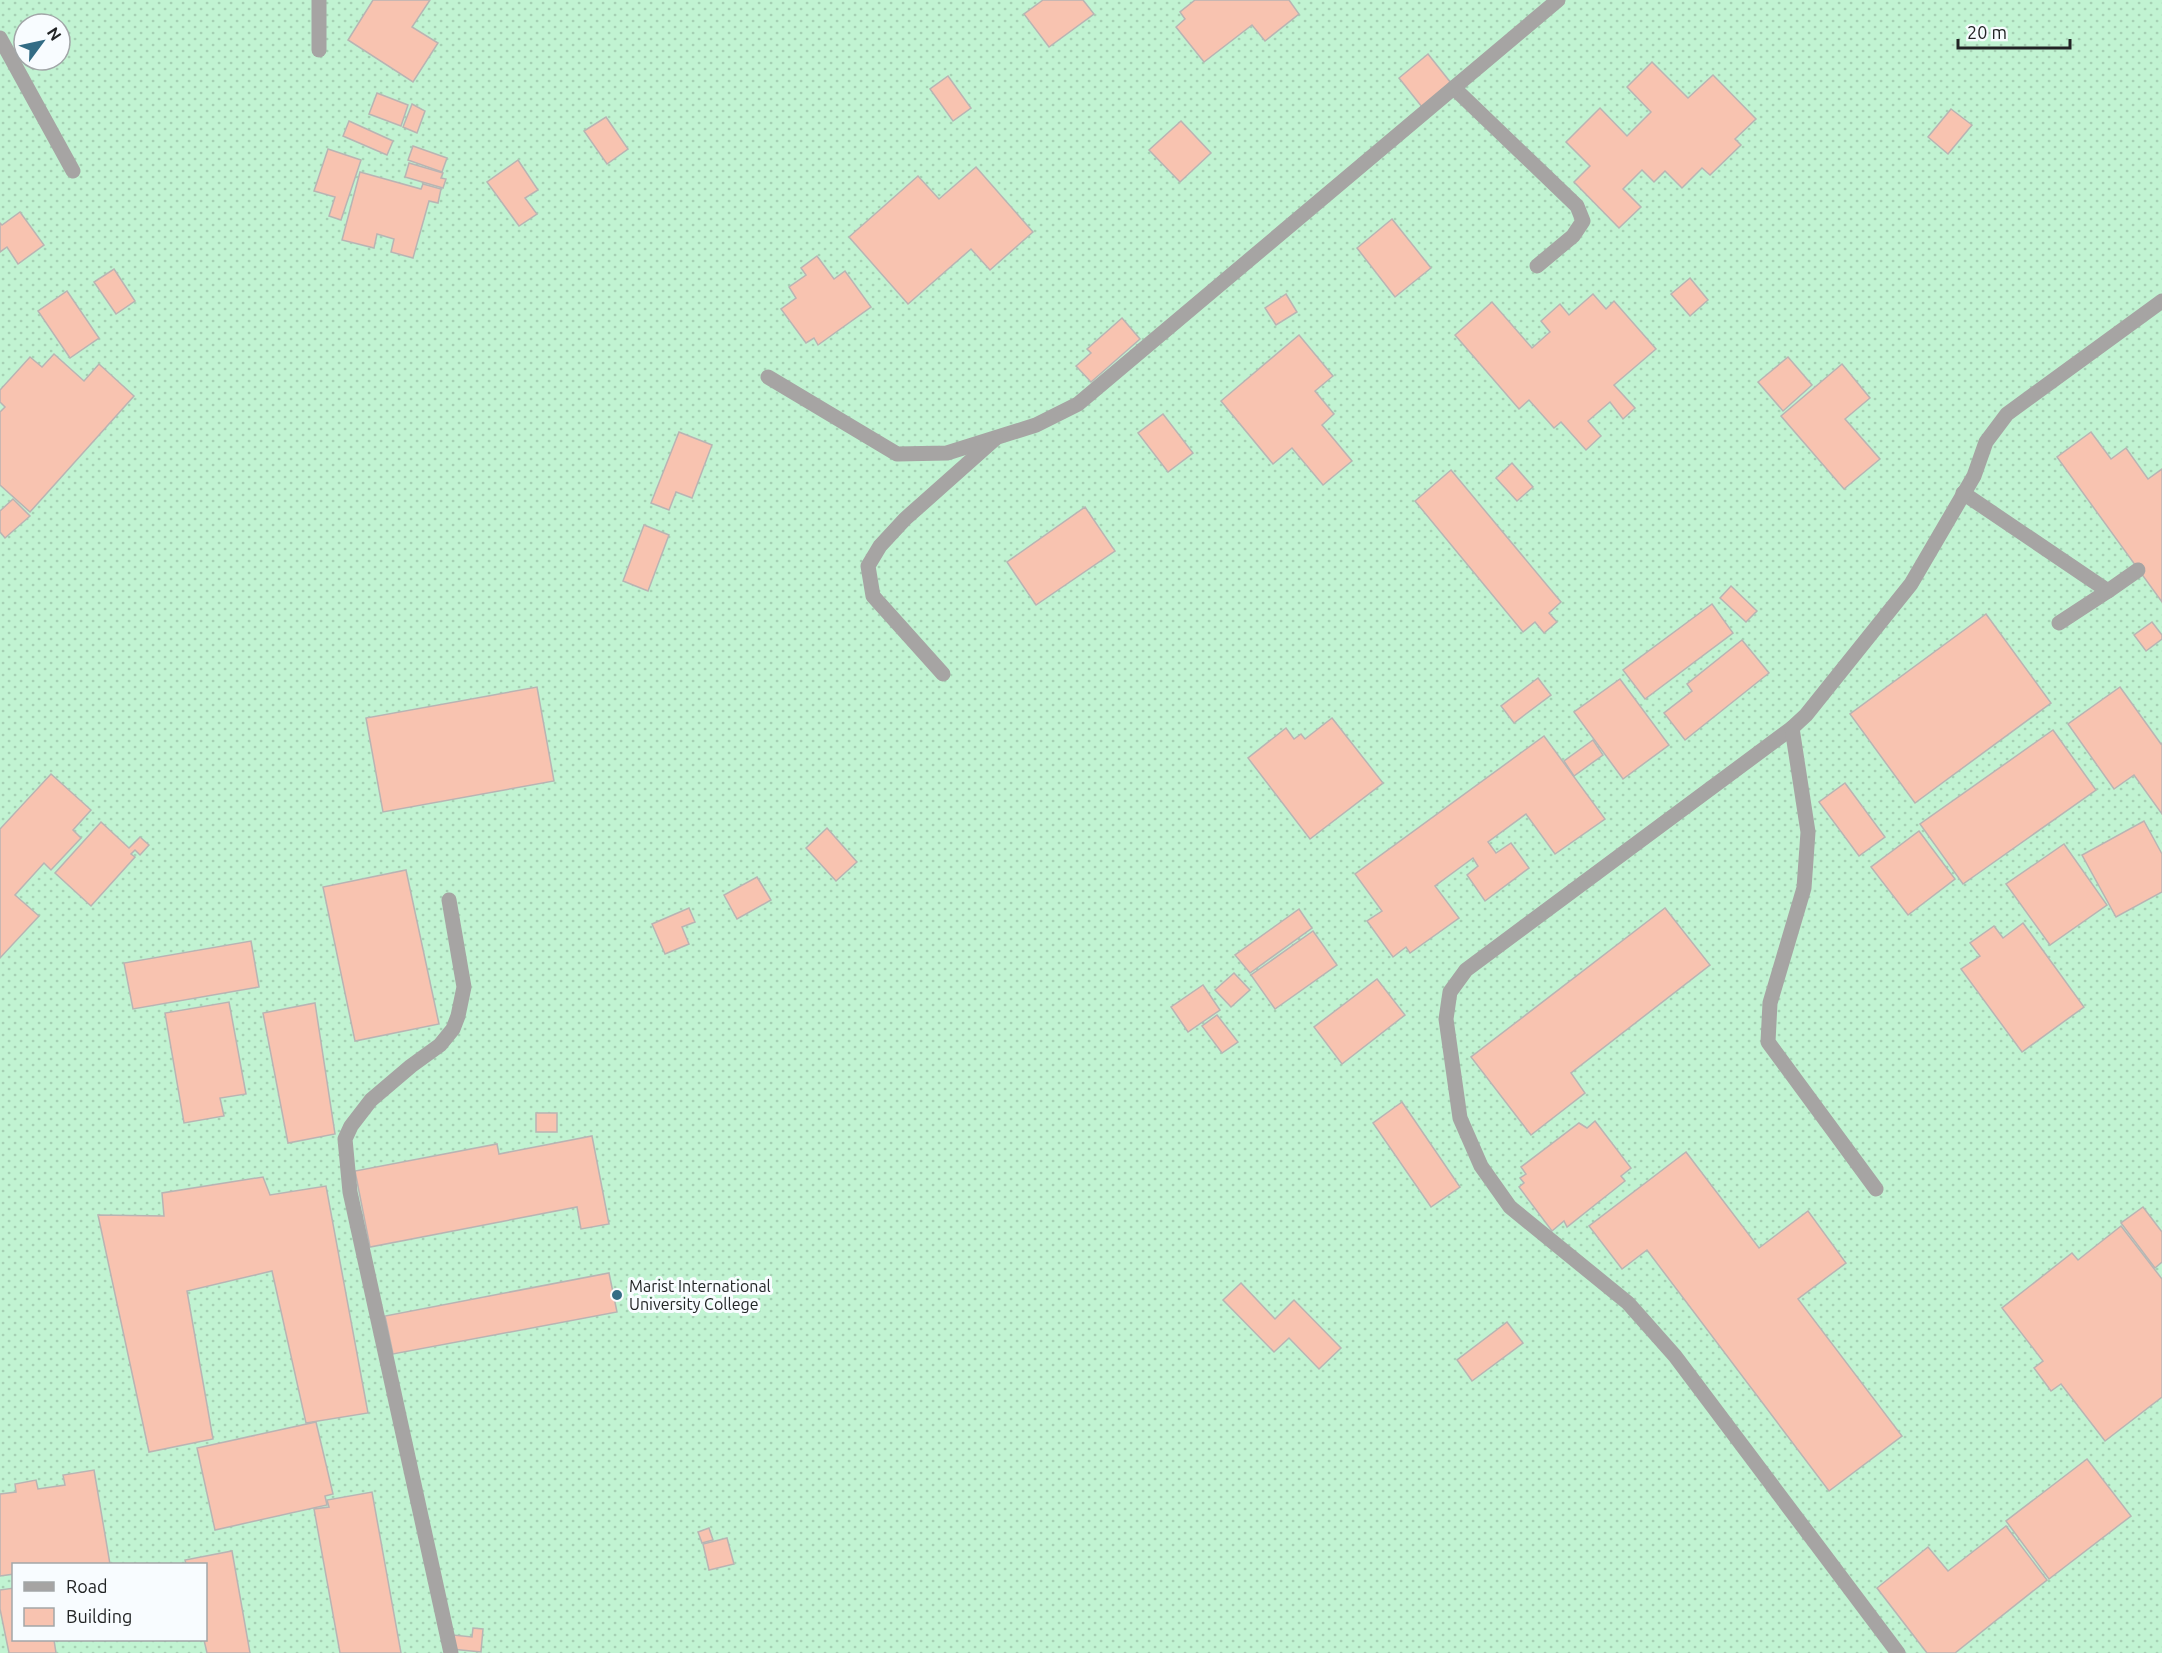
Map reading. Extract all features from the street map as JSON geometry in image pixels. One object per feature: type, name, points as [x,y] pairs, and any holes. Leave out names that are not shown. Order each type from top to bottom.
[{"type":"street","points":[[319,0],[319,50]]},
{"type":"street","points":[[768,377],[897,454],[947,453],[1036,425],[1078,404],[1557,0]]},
{"type":"street","points":[[0,38],[73,171]]},
{"type":"street","points":[[1454,88],[1577,206],[1583,220],[1573,236],[1537,266]]},
{"type":"street","points":[[1898,1653],[1675,1356],[1628,1303],[1510,1207],[1481,1166],[1460,1118],[1446,1019],[1450,992],[1466,970],[1792,728],[1806,715],[1911,584],[1974,476],[1986,442],[2007,414],[2162,301]]},
{"type":"street","points":[[943,674],[873,596],[868,566],[880,546],[905,519],[999,435]]},
{"type":"street","points":[[1963,493],[2108,591]]},
{"type":"street","points":[[2059,623],[2139,570]]},
{"type":"street","points":[[1792,728],[1808,832],[1804,888],[1770,1003],[1768,1042],[1876,1189]]},
{"type":"street","points":[[449,900],[464,987],[453,1029],[440,1045],[371,1100],[351,1126],[345,1139],[350,1192],[451,1653]]},
{"type":"green space","points":[[0,0],[2162,0],[2162,1653],[0,1653]]},
{"type":"building","points":[[373,0],[430,0],[412,27],[438,43],[413,82],[348,40]]},
{"type":"building","points":[[1043,0],[1083,0],[1094,14],[1049,47],[1024,14]]},
{"type":"building","points":[[1195,0],[1289,0],[1299,14],[1265,41],[1252,25],[1204,62],[1176,27],[1185,19],[1180,12]]},
{"type":"building","points":[[1428,54],[1451,83],[1422,107],[1399,78]]},
{"type":"building","points":[[1652,62],[1688,98],[1713,75],[1756,119],[1735,139],[1741,145],[1710,175],[1702,168],[1682,188],[1665,171],[1654,182],[1642,170],[1623,189],[1641,207],[1619,228],[1574,182],[1590,166],[1566,142],[1600,108],[1627,136],[1651,112],[1627,87]]},
{"type":"building","points":[[948,76],[971,108],[953,121],[930,89]]},
{"type":"building","points":[[377,93],[408,105],[401,126],[369,114]]},
{"type":"building","points":[[412,104],[425,111],[417,133],[403,127]]},
{"type":"building","points":[[1951,109],[1972,125],[1948,154],[1928,137]]},
{"type":"building","points":[[606,117],[628,149],[607,164],[584,131]]},
{"type":"building","points":[[349,121],[393,141],[387,155],[343,136]]},
{"type":"building","points":[[1181,121],[1211,153],[1180,182],[1149,150]]},
{"type":"building","points":[[413,146],[447,158],[442,172],[408,160]]},
{"type":"building","points":[[328,149],[361,160],[341,220],[329,216],[335,197],[314,191]]},
{"type":"building","points":[[518,160],[538,190],[525,198],[537,214],[519,226],[487,182]]},
{"type":"building","points":[[409,163],[443,173],[441,178],[446,179],[443,188],[405,177]]},
{"type":"building","points":[[976,167],[1033,232],[990,270],[971,249],[908,304],[849,237],[918,176],[939,199]]},
{"type":"building","points":[[360,172],[421,189],[423,184],[441,189],[438,203],[429,201],[413,258],[391,252],[394,239],[377,234],[374,248],[342,240]]},
{"type":"building","points":[[20,212],[44,245],[18,264],[7,247],[0,252],[0,223],[2,225]]},
{"type":"building","points":[[1392,219],[1431,268],[1395,297],[1357,248]]},
{"type":"building","points":[[817,256],[834,279],[845,271],[871,307],[818,345],[814,338],[806,343],[781,309],[796,298],[789,287],[806,275],[801,268]]},
{"type":"building","points":[[114,269],[135,301],[116,314],[94,282]]},
{"type":"building","points":[[1690,278],[1708,300],[1690,316],[1671,294]]},
{"type":"building","points":[[67,291],[99,338],[70,358],[38,311]]},
{"type":"building","points":[[1286,294],[1297,312],[1276,325],[1265,308]]},
{"type":"building","points":[[1593,294],[1606,309],[1614,301],[1656,349],[1614,385],[1635,408],[1623,419],[1610,402],[1588,421],[1601,436],[1586,450],[1561,422],[1554,428],[1529,400],[1519,409],[1455,335],[1492,302],[1532,348],[1550,332],[1541,321],[1560,304],[1569,315]]},
{"type":"building","points":[[1122,318],[1140,339],[1091,382],[1076,366],[1091,353],[1087,349]]},
{"type":"building","points":[[1299,335],[1333,376],[1315,391],[1334,414],[1322,425],[1352,461],[1323,485],[1292,448],[1273,464],[1221,401]]},
{"type":"building","points":[[54,354],[84,381],[99,364],[134,396],[30,512],[0,485],[0,412],[5,407],[0,402],[0,390],[30,357],[42,367]]},
{"type":"building","points":[[1788,357],[1812,385],[1783,411],[1758,382]]},
{"type":"building","points":[[1842,364],[1870,398],[1845,419],[1880,459],[1844,489],[1781,416]]},
{"type":"building","points":[[1163,414],[1193,453],[1168,472],[1138,433]]},
{"type":"building","points":[[679,432],[712,445],[692,498],[676,492],[669,510],[651,503]]},
{"type":"building","points":[[2091,432],[2111,459],[2126,448],[2148,479],[2162,469],[2162,602],[2057,457]]},
{"type":"building","points":[[1512,463],[1533,487],[1517,501],[1496,478]]},
{"type":"building","points":[[1451,470],[1561,602],[1549,613],[1557,622],[1544,633],[1535,622],[1523,632],[1415,501]]},
{"type":"building","points":[[13,499],[30,516],[5,538],[0,532],[0,511]]},
{"type":"building","points":[[1085,507],[1115,551],[1036,605],[1007,562]]},
{"type":"building","points":[[644,525],[669,535],[648,591],[623,581]]},
{"type":"building","points":[[1731,586],[1757,611],[1746,622],[1720,598]]},
{"type":"building","points":[[1712,604],[1733,633],[1645,699],[1623,670]]},
{"type":"building","points":[[1986,614],[2051,703],[1915,803],[1850,714]]},
{"type":"building","points":[[2152,622],[2162,635],[2162,639],[2146,651],[2134,635]]},
{"type":"building","points":[[1742,640],[1769,673],[1685,740],[1664,713],[1692,691],[1687,684]]},
{"type":"building","points":[[1538,678],[1551,695],[1514,723],[1501,706]]},
{"type":"building","points":[[1620,679],[1669,745],[1623,779],[1574,712]]},
{"type":"building","points":[[537,687],[554,781],[383,812],[366,718]]},
{"type":"building","points":[[2120,687],[2162,743],[2162,814],[2134,775],[2114,789],[2068,724]]},
{"type":"building","points":[[1332,718],[1383,783],[1310,839],[1248,758],[1286,728],[1294,739],[1301,734],[1305,739]]},
{"type":"building","points":[[2053,730],[2096,790],[1963,884],[1920,824]]},
{"type":"building","points":[[1544,736],[1605,819],[1555,854],[1526,814],[1488,842],[1496,853],[1511,843],[1529,868],[1485,901],[1467,875],[1478,866],[1473,858],[1435,886],[1459,918],[1410,953],[1406,947],[1393,957],[1367,921],[1382,911],[1355,874]]},
{"type":"building","points":[[1593,740],[1603,755],[1574,776],[1564,761]]},
{"type":"building","points":[[51,774],[91,810],[73,830],[81,838],[51,870],[44,863],[15,895],[39,916],[0,958],[0,829]]},
{"type":"building","points":[[1845,783],[1885,837],[1859,856],[1819,802]]},
{"type":"building","points":[[2144,821],[2162,854],[2162,892],[2116,917],[2082,855]]},
{"type":"building","points":[[101,822],[129,848],[140,837],[149,845],[140,855],[135,850],[131,854],[135,857],[91,906],[55,873]]},
{"type":"building","points":[[827,828],[857,862],[836,881],[806,848]]},
{"type":"building","points":[[1919,831],[1955,879],[1908,915],[1871,867]]},
{"type":"building","points":[[2064,844],[2107,905],[2050,945],[2006,884]]},
{"type":"building","points":[[406,870],[439,1024],[355,1041],[323,887]]},
{"type":"building","points":[[757,877],[771,900],[737,919],[724,895]]},
{"type":"building","points":[[689,908],[695,922],[682,927],[689,944],[665,954],[652,924]]},
{"type":"building","points":[[1665,908],[1710,965],[1571,1073],[1585,1093],[1531,1135],[1471,1057]]},
{"type":"building","points":[[1299,909],[1312,928],[1250,973],[1235,955]]},
{"type":"building","points":[[2023,923],[2084,1007],[2022,1052],[1961,969],[1980,956],[1970,943],[1994,926],[2003,938]]},
{"type":"building","points":[[1313,931],[1337,965],[1275,1009],[1251,975]]},
{"type":"building","points":[[251,941],[259,987],[133,1009],[124,963]]},
{"type":"building","points":[[1234,973],[1250,990],[1231,1007],[1215,990]]},
{"type":"building","points":[[1377,979],[1405,1015],[1342,1064],[1314,1027]]},
{"type":"building","points":[[1203,985],[1220,1010],[1188,1032],[1171,1007]]},
{"type":"building","points":[[229,1002],[246,1094],[220,1098],[224,1116],[184,1123],[165,1013]]},
{"type":"building","points":[[315,1003],[335,1134],[288,1143],[263,1013]]},
{"type":"building","points":[[1217,1015],[1238,1042],[1222,1053],[1202,1026]]},
{"type":"building","points":[[1402,1102],[1460,1187],[1431,1207],[1373,1123]]},
{"type":"building","points":[[536,1113],[557,1113],[557,1132],[536,1132]]},
{"type":"building","points":[[1595,1121],[1631,1168],[1621,1176],[1625,1181],[1567,1227],[1564,1221],[1552,1231],[1519,1187],[1524,1183],[1520,1178],[1526,1174],[1521,1167],[1579,1123],[1587,1128]]},
{"type":"building","points":[[592,1136],[609,1224],[581,1229],[577,1207],[370,1247],[355,1171],[497,1144],[499,1154]]},
{"type":"building","points":[[1686,1152],[1759,1248],[1808,1211],[1846,1263],[1798,1299],[1902,1436],[1829,1491],[1647,1250],[1622,1269],[1589,1226]]},
{"type":"building","points":[[263,1177],[270,1195],[326,1186],[368,1413],[306,1423],[272,1271],[187,1291],[213,1439],[149,1452],[98,1215],[164,1216],[162,1193]]},
{"type":"building","points":[[2143,1207],[2162,1232],[2162,1262],[2155,1268],[2121,1223]]},
{"type":"building","points":[[2121,1226],[2162,1279],[2162,1397],[2105,1441],[2061,1384],[2051,1391],[2034,1368],[2043,1361],[2002,1308],[2072,1253],[2078,1260]]},
{"type":"building","points":[[609,1273],[617,1312],[393,1354],[385,1316]]},
{"type":"building","points":[[1241,1283],[1275,1319],[1294,1300],[1341,1348],[1319,1369],[1289,1338],[1274,1352],[1223,1300]]},
{"type":"building","points":[[1507,1322],[1523,1343],[1472,1381],[1457,1360]]},
{"type":"building","points":[[316,1422],[333,1494],[325,1496],[327,1505],[215,1530],[197,1448]]},
{"type":"building","points":[[2087,1459],[2131,1516],[2049,1579],[2006,1521]]},
{"type":"building","points":[[94,1470],[110,1563],[12,1563],[12,1574],[0,1576],[0,1494],[16,1492],[15,1484],[36,1480],[38,1489],[65,1485],[63,1475]]},
{"type":"building","points":[[372,1492],[401,1653],[340,1653],[314,1509],[329,1507],[327,1500]]},
{"type":"building","points":[[2006,1526],[2047,1580],[1955,1653],[1927,1653],[1877,1588],[1928,1547],[1948,1571]]},
{"type":"building","points":[[709,1528],[713,1540],[702,1543],[698,1532]]},
{"type":"building","points":[[727,1538],[734,1564],[709,1570],[703,1544]]},
{"type":"building","points":[[232,1551],[250,1653],[207,1653],[204,1641],[207,1641],[207,1563],[186,1563],[185,1560]]},
{"type":"building","points":[[12,1588],[12,1641],[54,1641],[56,1653],[9,1653],[0,1609],[0,1590]]},
{"type":"building","points":[[473,1628],[483,1629],[481,1652],[451,1649],[453,1635],[472,1637]]},
{"type":"place","name":"Marist International University College","points":[[617,1295]]}]
